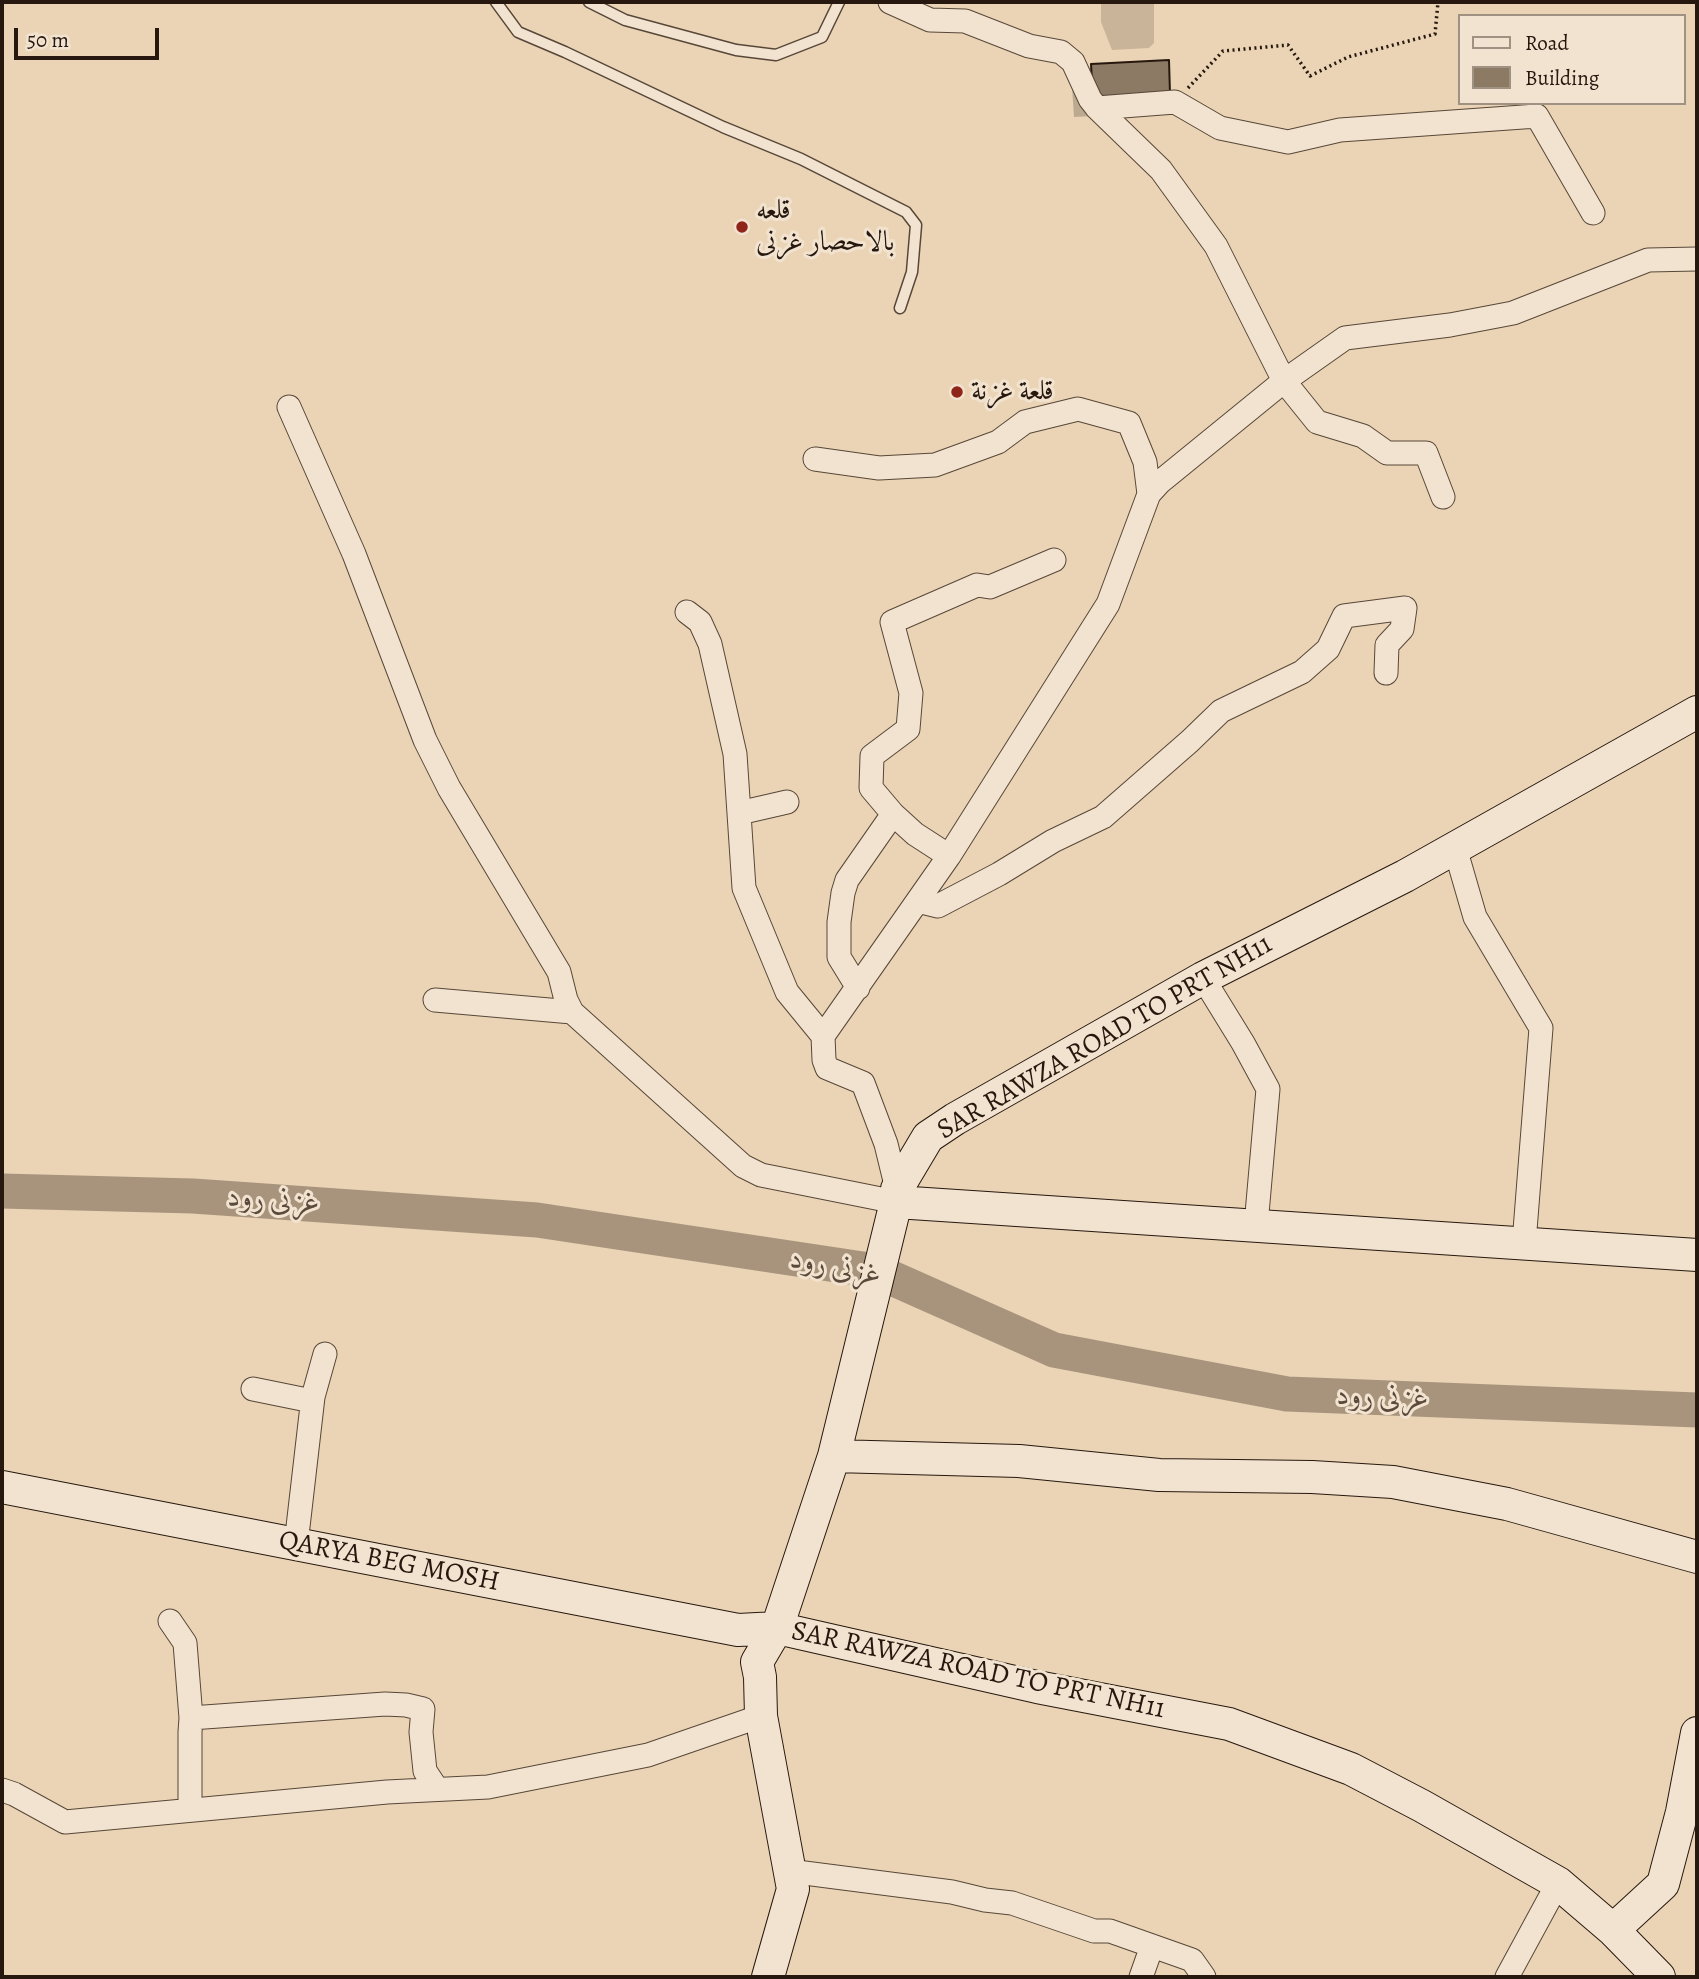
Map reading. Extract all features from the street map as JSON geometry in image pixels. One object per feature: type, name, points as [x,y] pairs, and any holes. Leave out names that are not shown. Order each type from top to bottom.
[{"type":"street","points":[[890,2],[930,20],[965,21],[1029,46],[1061,52],[1073,62],[1090,99],[1161,170],[1216,246],[1284,381],[1317,422],[1363,436],[1387,453],[1426,453],[1443,497]]},
{"type":"street","points":[[1097,108],[1175,102],[1220,128],[1288,142],[1340,130],[1537,116],[1593,214]]},
{"type":"street","points":[[895,1203],[886,1144],[863,1083],[827,1068],[824,1060],[824,1036],[949,856],[1108,604],[1149,494],[1160,482],[1284,381],[1345,338],[1450,325],[1513,313],[1647,260],[1697,259]]},
{"type":"street","points":[[289,407],[354,554],[425,740],[449,788],[559,972],[572,1012],[743,1166],[761,1175],[895,1203],[1697,1255]]},
{"type":"street","points":[[815,459],[879,468],[935,465],[998,442],[1025,422],[1078,409],[1129,423],[1145,462],[1149,494]]},
{"type":"street","points":[[949,856],[915,834],[871,788],[872,756],[908,729],[911,693],[892,622],[977,585],[990,587],[1054,559]]},
{"type":"street","points":[[918,901],[938,906],[999,874],[1053,841],[1103,817],[1221,711],[1302,672],[1328,649],[1344,616],[1405,608],[1402,629],[1387,645],[1386,673]]},
{"type":"street","points":[[687,612],[700,622],[710,644],[735,754],[744,888],[787,992],[824,1036]]},
{"type":"street","name":"SAR RAWZA ROAD TO PRT NH11","points":[[1658,1977],[1613,1930],[1558,1883],[1352,1769],[1229,1724],[1037,1687],[777,1628],[834,1455],[895,1203],[928,1137],[1203,978],[1455,848],[1697,712]]},
{"type":"street","points":[[739,813],[787,802]]},
{"type":"street","points":[[858,988],[839,957],[839,922],[844,893],[847,880],[893,814]]},
{"type":"street","points":[[1455,848],[1475,917],[1541,1028],[1524,1243]]},
{"type":"street","points":[[1203,978],[1268,1089],[1256,1225]]},
{"type":"street","points":[[435,1000],[572,1012]]},
{"type":"street","points":[[296,1544],[314,1387],[325,1354]]},
{"type":"street","points":[[253,1389],[312,1401]]},
{"type":"street","points":[[834,1455],[1019,1461],[1159,1475],[1311,1477],[1393,1482],[1507,1504],[1697,1557]]},
{"type":"street","name":"QARYA BEG MOSH","points":[[2,1487],[738,1630],[777,1628]]},
{"type":"street","points":[[170,1621],[186,1643],[191,1718],[190,1810]]},
{"type":"street","points":[[768,1977],[793,1889],[761,1716],[757,1662],[777,1628]]},
{"type":"street","points":[[191,1718],[385,1704],[423,1709],[421,1732],[425,1771],[437,1789]]},
{"type":"street","points":[[2,1790],[15,1794],[65,1822],[387,1792],[488,1787],[648,1755],[761,1716]]},
{"type":"street","points":[[1613,1930],[1663,1884],[1690,1816],[1697,1733]]},
{"type":"street","points":[[789,1871],[952,1892],[1012,1903],[1094,1931],[1110,1931],[1192,1960],[1204,1977]]},
{"type":"street","points":[[1507,1977],[1558,1883]]},
{"type":"street","points":[[1141,1977],[1152,1946]]},
{"type":"lane","points":[[496,2],[518,32],[565,51],[723,127],[801,159],[906,212],[916,225],[912,272],[900,308]]},
{"type":"lane","points":[[589,2],[625,20],[736,50],[776,55],[822,37],[839,2]]},
{"type":"path","points":[[1175,102],[1223,51],[1288,45],[1310,76],[1348,57],[1435,34],[1438,2]]},
{"type":"shaded area","points":[[1101,2],[1154,2],[1154,43],[1149,48],[1112,50],[1101,22]]},
{"type":"building","points":[[1169,60],[1170,94],[1093,98],[1091,64]]},
{"type":"waterway","name":"غزنی رود","points":[[2,1191],[193,1196],[537,1220],[876,1271],[1054,1350],[1287,1394],[1697,1410]]},
{"type":"place","name":"قلعه بالاحصار غزنی","points":[[742,227]]},
{"type":"place","name":"قلعة غزنة","points":[[957,392]]}]
